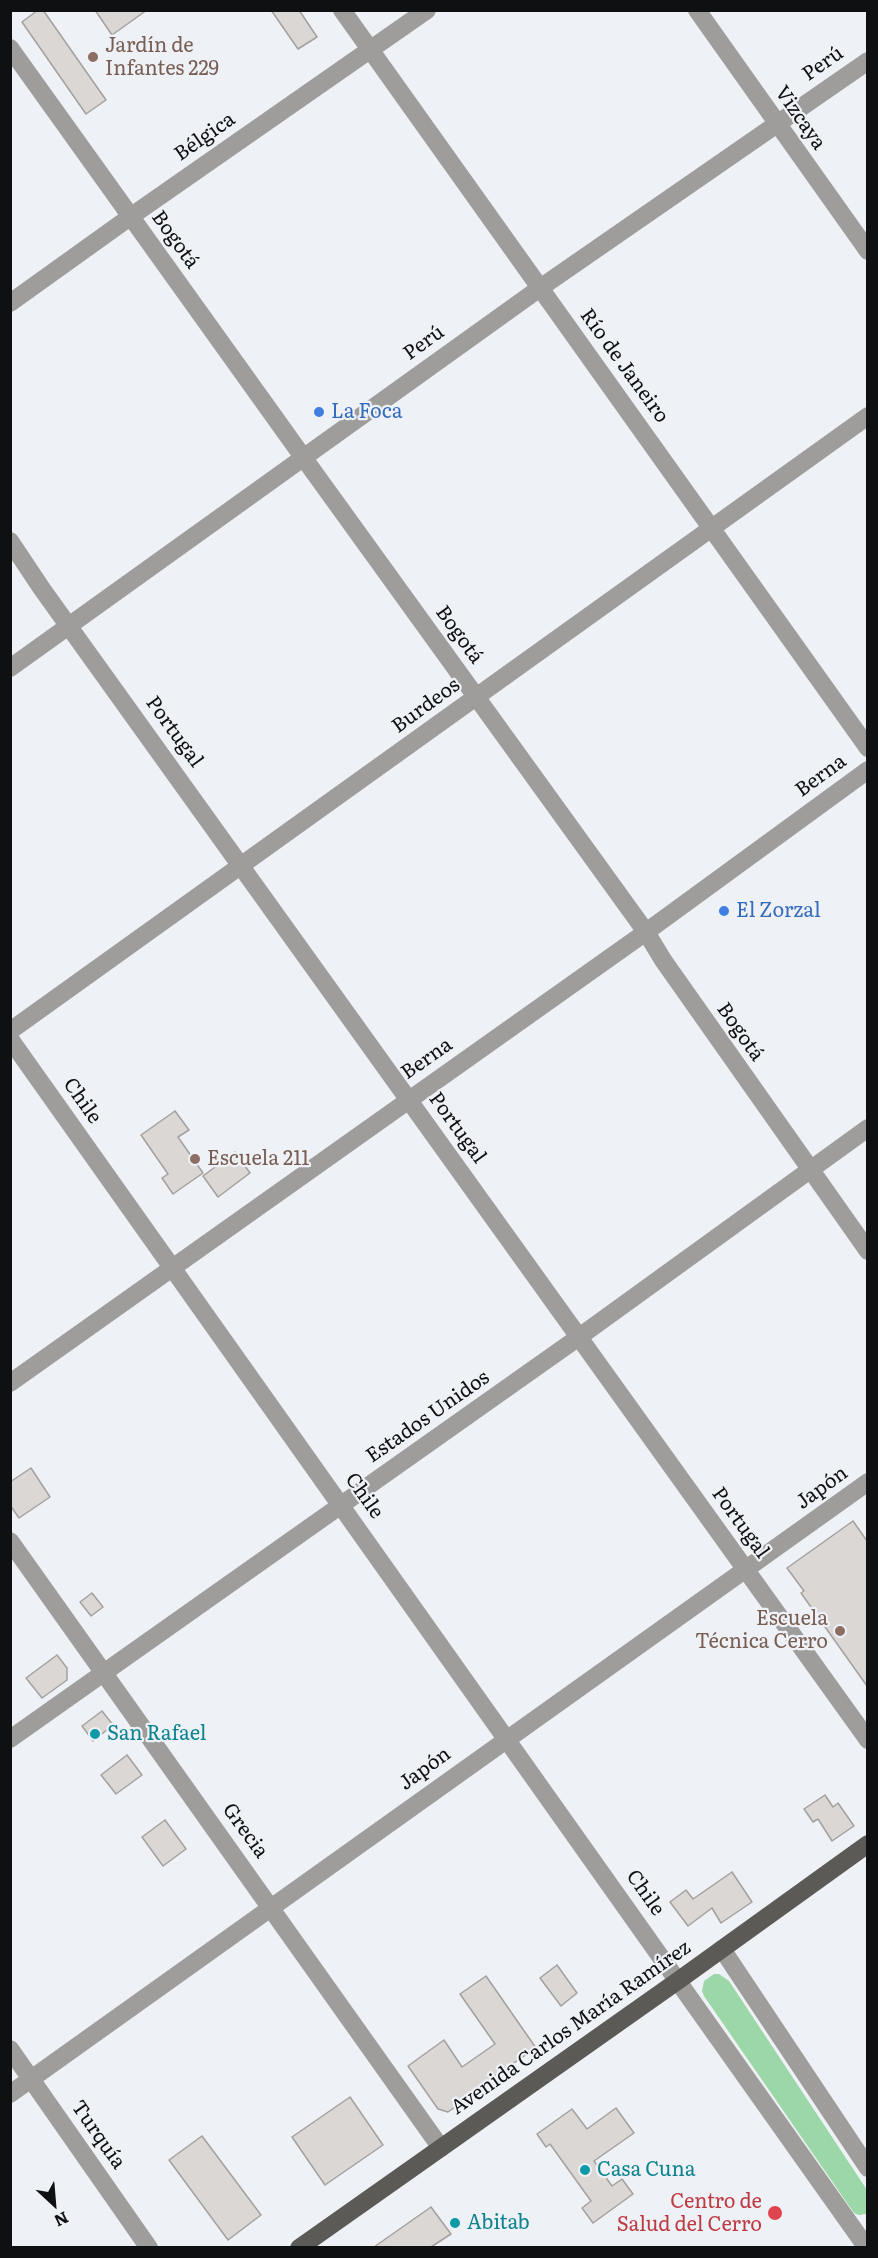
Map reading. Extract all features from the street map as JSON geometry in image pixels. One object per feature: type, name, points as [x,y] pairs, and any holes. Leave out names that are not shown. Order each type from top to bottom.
[{"type":"main road","name":"Avenida Carlos María Ramírez","points":[[299,2247],[680,1980],[867,1844]]},
{"type":"street","name":"Río de Janeiro","points":[[342,10],[713,528],[867,748]]},
{"type":"street","name":"Bélgica","points":[[10,303],[427,10]]},
{"type":"street","name":"Vizcaya","points":[[697,10],[867,251]]},
{"type":"street","name":"Bogotá","points":[[10,48],[646,932],[663,960],[867,1251]]},
{"type":"street","name":"Perú","points":[[10,668],[540,288],[867,61]]},
{"type":"street","name":"Burdeos","points":[[10,1031],[867,416]]},
{"type":"street","name":"Portugal","points":[[10,541],[867,1740]]},
{"type":"street","name":"Berna","points":[[10,1383],[646,932],[867,770]]},
{"type":"street","name":"Chile","points":[[10,1039],[680,1980],[862,2243]]},
{"type":"street","name":"Estados Unidos","points":[[10,1738],[579,1337],[867,1128]]},
{"type":"street","name":"Japón","points":[[10,2094],[867,1482]]},
{"type":"street","name":"Grecia","points":[[10,1541],[441,2148]]},
{"type":"street","points":[[722,1949],[867,2168]]},
{"type":"street","name":"Turquía","points":[[10,2049],[149,2247]]},
{"type":"green space","points":[[714,1974],[719,1974],[729,1981],[867,2190],[866,2214],[854,2213],[704,1996],[702,1991],[704,1981]]},
{"type":"building","points":[[38,10],[43,10],[106,100],[86,114],[22,22]]},
{"type":"building","points":[[95,10],[147,10],[112,35]]},
{"type":"building","points":[[271,10],[299,10],[317,37],[298,49]]},
{"type":"building","points":[[175,1111],[189,1130],[178,1137],[203,1173],[173,1194],[162,1178],[168,1174],[141,1135]]},
{"type":"building","points":[[235,1152],[250,1173],[218,1197],[203,1176]]},
{"type":"building","points":[[31,1468],[50,1497],[19,1518],[10,1505],[10,1482]]},
{"type":"building","name":"Escuela Técnica Cerro","points":[[853,1521],[867,1541],[867,1686],[801,1593],[804,1591],[787,1568]]},
{"type":"building","points":[[92,1593],[103,1607],[91,1616],[80,1602]]},
{"type":"building","points":[[57,1655],[67,1668],[67,1680],[42,1698],[26,1678]]},
{"type":"building","name":"San Rafael","points":[[102,1711],[113,1725],[93,1741],[82,1726]]},
{"type":"building","points":[[127,1755],[142,1775],[116,1794],[101,1775]]},
{"type":"building","points":[[825,1795],[833,1807],[838,1803],[854,1826],[832,1841],[818,1819],[813,1822],[804,1809]]},
{"type":"building","points":[[165,1820],[186,1849],[163,1866],[142,1837]]},
{"type":"building","points":[[732,1872],[752,1902],[721,1923],[712,1908],[688,1926],[670,1902],[686,1890],[693,1899]]},
{"type":"building","points":[[557,1965],[577,1993],[561,2006],[540,1978]]},
{"type":"building","points":[[486,1976],[536,2048],[477,2088],[479,2090],[448,2112],[438,2109],[408,2066],[444,2040],[462,2067],[495,2044],[460,1994]]},
{"type":"building","points":[[350,2097],[383,2145],[325,2185],[292,2137]]},
{"type":"building","name":"Casa Cuna","points":[[616,2108],[634,2133],[594,2161],[612,2186],[622,2179],[633,2194],[593,2223],[582,2208],[591,2201],[550,2144],[546,2147],[537,2134],[572,2109],[587,2129]]},
{"type":"building","points":[[202,2136],[261,2215],[228,2240],[169,2160]]},
{"type":"building","points":[[431,2207],[451,2234],[431,2247],[374,2247]]},
{"type":"place","name":"Jardín de Infantes 229","points":[[93,57]]},
{"type":"place","name":"La Foca","points":[[319,412]]},
{"type":"place","name":"El Zorzal","points":[[724,911]]},
{"type":"place","name":"Escuela 211","points":[[195,1159]]},
{"type":"place","name":"Escuela Técnica Cerro","points":[[840,1631]]},
{"type":"place","name":"San Rafael","points":[[95,1734]]},
{"type":"place","name":"Casa Cuna","points":[[585,2170]]},
{"type":"place","name":"Centro de Salud del Cerro","points":[[775,2213]]},
{"type":"place","name":"Abitab","points":[[455,2223]]}]
